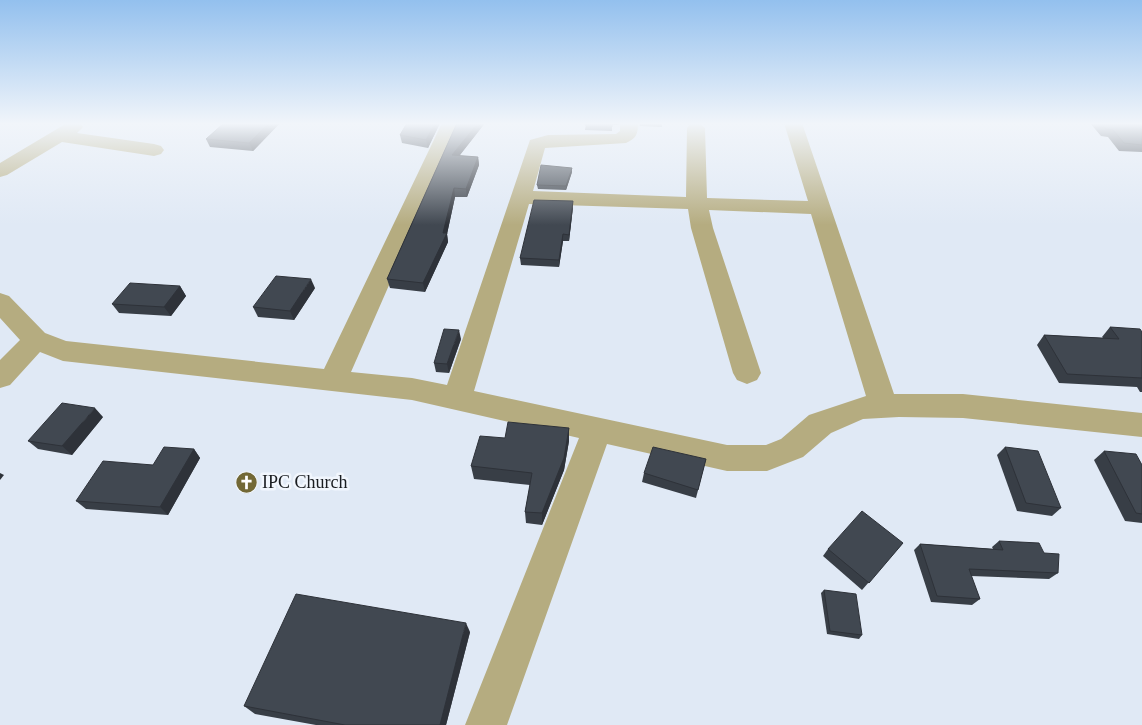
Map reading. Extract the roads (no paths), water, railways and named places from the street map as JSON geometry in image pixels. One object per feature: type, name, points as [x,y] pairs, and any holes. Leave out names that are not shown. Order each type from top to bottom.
[{"type":"street","points":[[0,171],[23,157]]},
{"type":"street","points":[[333,380],[435,157]]},
{"type":"street","points":[[457,399],[533,157]]},
{"type":"street","points":[[696,157],[696,203],[747,373]]},
{"type":"street","points":[[803,157],[884,406]]},
{"type":"street","points":[[520,197],[820,208]]},
{"type":"street","points":[[0,302],[36,340],[63,351],[412,389],[727,458],[767,458],[792,448],[820,424],[861,408],[884,406],[963,406],[1142,425]]},
{"type":"street","points":[[0,377],[36,340]]},
{"type":"street","points":[[486,725],[597,430]]},
{"type":"place","name":"IPC Church","points":[[246,482]]}]
